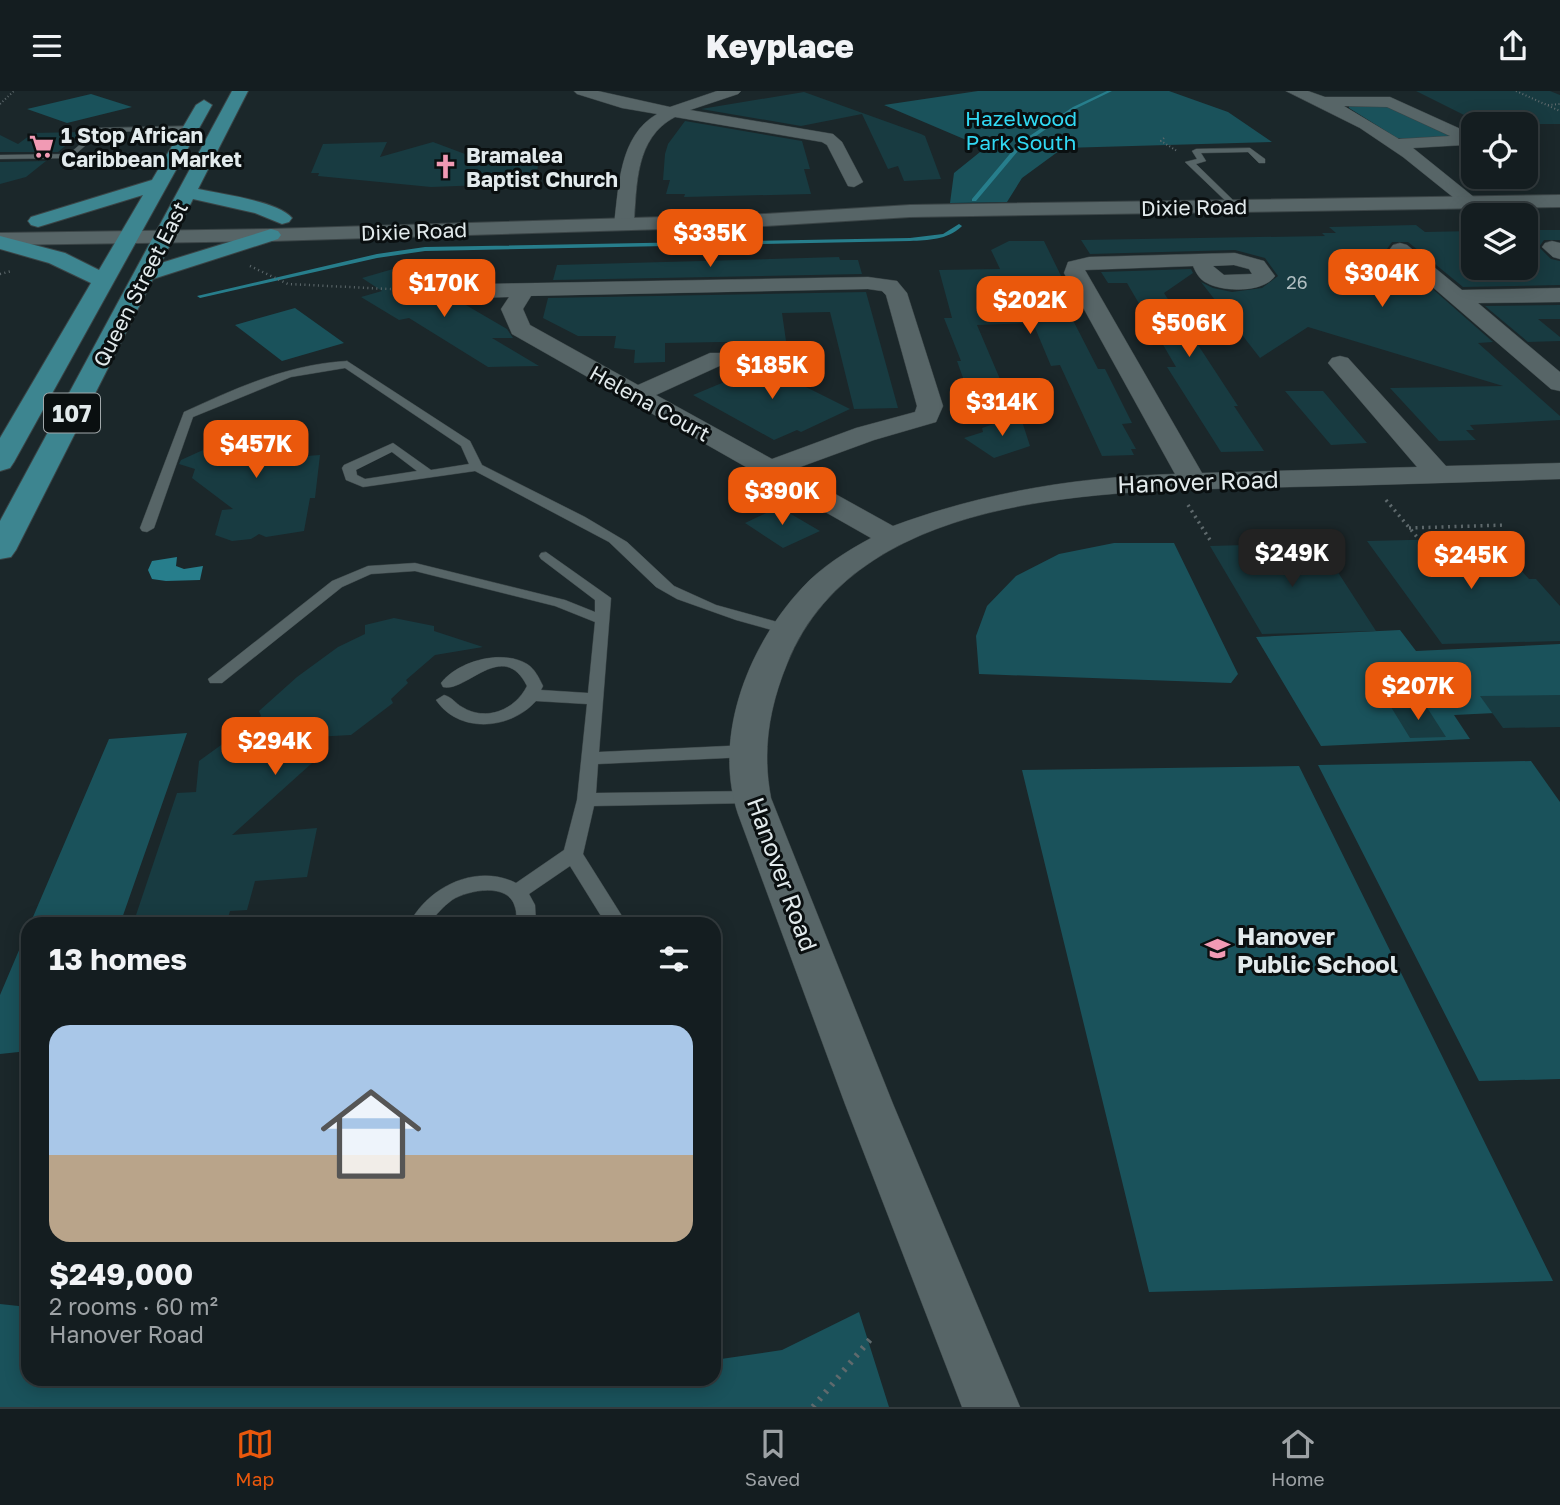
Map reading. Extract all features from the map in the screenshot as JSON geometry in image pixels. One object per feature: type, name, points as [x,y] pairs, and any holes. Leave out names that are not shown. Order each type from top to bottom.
[{"type":"main road","name":"Queen Street East","points":[[0,462],[212,91]]},
{"type":"main road","name":"Queen Street East","points":[[0,550],[240,91]]},
{"type":"main road","points":[[38,221],[159,184]]},
{"type":"main road","points":[[144,275],[188,264],[276,226],[261,209],[187,192]]},
{"type":"main road","name":"Dixie Road","points":[[0,240],[168,228],[624,219],[765,221],[827,214],[1560,201]]},
{"type":"main road","name":"Dixie Road","points":[[0,222],[38,221],[133,229]]},
{"type":"main road","points":[[0,240],[57,258],[103,280]]},
{"type":"street","points":[[582,91],[622,103],[827,138],[834,142],[854,182]]},
{"type":"street","points":[[624,219],[636,140],[651,123],[669,110],[733,91]]},
{"type":"street","points":[[1294,91],[1326,101],[1398,144],[1471,202]]},
{"type":"street","points":[[1326,101],[1390,102],[1459,134],[1458,141],[1447,143],[1398,144]]},
{"type":"street","points":[[1400,249],[1560,384]]},
{"type":"street","points":[[1191,492],[1075,273],[1075,266],[1089,263],[1200,262]]},
{"type":"street","points":[[432,292],[868,282],[889,286],[896,293],[930,406],[927,417],[865,434],[770,469]]},
{"type":"street","name":"Helena Court","points":[[524,291],[512,309],[520,329],[891,537]]},
{"type":"street","points":[[1458,297],[1560,295]]},
{"type":"street","points":[[635,395],[718,358]]},
{"type":"street","points":[[1340,363],[1438,474]]},
{"type":"street","name":"Hanover Road","points":[[991,1407],[840,1029],[752,797],[748,751],[754,708],[766,666],[786,629],[816,591],[857,558],[891,537],[943,515],[998,499],[1056,489],[1191,492],[1438,474],[1560,471]]},
{"type":"lane","points":[[0,157],[71,156],[99,130],[191,128]]},
{"type":"lane","points":[[1234,206],[1189,162],[1202,161],[1196,151],[1237,150],[1250,150],[1262,161]]},
{"type":"lane","points":[[296,364],[330,353],[466,444],[477,467]]},
{"type":"lane","points":[[147,528],[188,415],[232,394],[295,373],[327,364],[347,364]]},
{"type":"lane","points":[[426,472],[393,447],[349,468],[351,477],[363,483],[426,472],[477,467],[613,538],[634,552],[654,576],[670,589],[739,617],[786,629]]},
{"type":"lane","points":[[516,893],[573,854],[586,800],[603,620],[603,598],[545,556]]},
{"type":"lane","points":[[216,679],[337,584],[368,570],[415,567],[559,603],[603,620]]},
{"type":"lane","points":[[532,695],[535,686],[532,677],[513,664],[484,664],[463,671],[446,692],[459,715],[486,719],[515,712],[532,695],[596,699]]},
{"type":"lane","points":[[590,758],[748,751]]},
{"type":"lane","points":[[586,800],[752,797]]},
{"type":"lane","points":[[573,854],[613,917]]},
{"type":"lane","points":[[422,917],[435,899],[468,884],[486,883],[503,886],[516,893],[524,904],[527,917]]},
{"type":"path","points":[[0,104],[14,91]]},
{"type":"path","points":[[1516,91],[1560,111]]},
{"type":"path","points":[[1547,105],[1560,104]]},
{"type":"path","points":[[268,275],[288,284],[432,292]]},
{"type":"path","points":[[1191,492],[1210,540]]},
{"type":"path","points":[[1385,498],[1417,537]]},
{"type":"path","points":[[1409,528],[1506,525]]},
{"type":"path","points":[[813,1407],[873,1336]]},
{"type":"green space","name":"Hazelwood Park South","points":[[978,91],[1169,91],[1228,112],[1272,142],[1063,148],[1022,178],[1007,202],[950,203],[954,173],[985,148],[884,105]]},
{"type":"green space","points":[[91,94],[132,107],[67,123],[27,109]]},
{"type":"green space","points":[[1387,104],[1449,134],[1449,138],[1397,138],[1349,108],[1349,105]]},
{"type":"green space","points":[[295,308],[344,343],[282,361],[235,325]]},
{"type":"green space","points":[[1114,543],[1174,543],[1238,674],[1231,683],[979,674],[976,636],[987,606],[1016,576],[1059,554]]},
{"type":"green space","points":[[1400,630],[1416,651],[1560,644],[1560,710],[1454,715],[1470,739],[1321,746],[1256,637]]},
{"type":"green space","points":[[187,733],[122,917],[33,917],[109,739]]},
{"type":"green space","points":[[1531,761],[1560,802],[1560,1079],[1479,1081],[1318,765]]},
{"type":"green space","points":[[1299,766],[1553,1281],[1149,1292],[1022,770]]},
{"type":"green space","points":[[21,946],[21,1052],[0,1054],[0,995]]},
{"type":"green space","points":[[0,1304],[21,1306],[21,1386],[721,1386],[721,1359],[782,1350],[859,1312],[889,1407],[0,1407]]},
{"type":"shaded area","points":[[177,557],[176,566],[184,569],[203,566],[200,580],[152,579],[148,570],[152,561]]},
{"type":"building","points":[[1416,91],[1550,91],[1560,95],[1560,124],[1538,124],[1538,112],[1461,114]]},
{"type":"building","points":[[804,92],[925,136],[941,179],[904,181],[898,166],[888,169],[862,114],[801,126],[701,109]]},
{"type":"building","points":[[685,121],[802,141],[810,169],[804,169],[811,194],[684,197],[685,194],[666,194],[670,180],[663,180],[665,154],[668,144]]},
{"type":"building","points":[[82,132],[58,152],[0,152],[0,135],[18,144],[33,133]]},
{"type":"building","name":"Bramalea Baptist Church","points":[[387,142],[380,157],[433,142],[465,154],[539,155],[536,183],[431,187],[318,176],[319,173],[311,173],[323,144]]},
{"type":"building","points":[[46,161],[26,177],[0,184],[0,162]]},
{"type":"building","points":[[1416,225],[1425,232],[1461,231],[1461,280],[1538,280],[1538,230],[1560,230],[1560,240],[1544,240],[1539,247],[1551,259],[1560,261],[1560,285],[1463,287],[1408,242],[1392,242],[1387,249],[1493,342],[1478,343],[1560,416],[1560,420],[1470,425],[1474,430],[1466,430],[1476,440],[1439,441],[1390,388],[1503,386],[1308,327],[1260,358],[1201,282],[1232,292],[1262,288],[1278,276],[1265,258],[1235,250],[1090,254],[1081,240],[1325,236],[1322,233],[1336,233],[1329,227]]},
{"type":"building","points":[[1009,241],[1044,241],[1065,284],[1057,284],[1061,291],[1058,291],[1098,369],[1105,369],[1132,423],[1122,424],[1136,449],[1131,449],[1134,455],[1102,456],[1060,365],[1051,366],[1033,323],[977,325],[1011,405],[973,406],[957,361],[961,361],[944,318],[952,318],[939,270],[1000,269],[991,250]]},
{"type":"building","points":[[839,257],[840,260],[858,260],[862,274],[553,280],[557,265]]},
{"type":"building","points":[[400,267],[428,283],[419,291],[423,300],[459,301],[507,329],[513,338],[492,338],[539,366],[488,367],[409,318],[399,320],[361,297],[382,291],[362,278]]},
{"type":"building","points":[[1191,269],[1193,273],[1164,293],[1264,451],[1221,452],[1167,367],[1176,367],[1127,283],[1108,283],[1101,272]]},
{"type":"building","points":[[866,292],[898,408],[854,409],[830,312],[782,313],[786,341],[665,343],[665,362],[634,363],[635,350],[614,348],[616,336],[578,336],[543,318],[548,298]]},
{"type":"building","points":[[1560,305],[1560,319],[1538,319],[1560,337],[1560,341],[1528,342],[1485,306]]},
{"type":"building","points":[[787,356],[790,379],[850,409],[801,432],[797,430],[774,440],[693,395]]},
{"type":"building","points":[[1285,391],[1323,391],[1367,443],[1331,445]]},
{"type":"building","points":[[1020,415],[1030,446],[994,458],[964,438],[983,432],[982,428]]},
{"type":"building","points":[[257,422],[288,424],[280,458],[320,455],[315,498],[310,498],[304,531],[266,537],[259,534],[251,539],[232,541],[215,535],[222,510],[233,509],[192,478],[195,469],[179,464],[181,460],[203,450],[210,428],[243,423],[250,426]]},
{"type":"building","points":[[779,507],[820,531],[783,548],[745,523]]},
{"type":"building","points":[[1492,538],[1529,579],[1536,579],[1560,606],[1560,641],[1442,644],[1367,541]]},
{"type":"building","points":[[1319,543],[1376,631],[1262,634],[1210,546]]},
{"type":"building","points":[[394,618],[434,626],[434,631],[483,647],[435,655],[406,680],[408,683],[391,699],[393,703],[351,735],[314,737],[321,755],[232,835],[317,828],[307,877],[255,881],[247,910],[230,911],[228,917],[135,917],[177,793],[196,792],[199,761],[261,716],[259,711],[297,677],[338,647],[365,634],[365,625]]},
{"type":"building","points":[[1560,695],[1560,727],[1503,728],[1480,696]]},
{"type":"building","points":[[1426,706],[1446,737],[1410,738],[1391,707]]},
{"type":"waterway","points":[[974,200],[1021,144],[1074,108],[1110,91]]},
{"type":"waterway","points":[[200,296],[377,256],[425,249],[910,240],[934,238],[959,226]]},
{"type":"place","name":"1 Stop African Caribbean Market","points":[[41,147]]},
{"type":"place","name":"Bramalea Baptist Church","points":[[446,167]]},
{"type":"place","name":"Hanover Public School","points":[[1217,949]]}]
